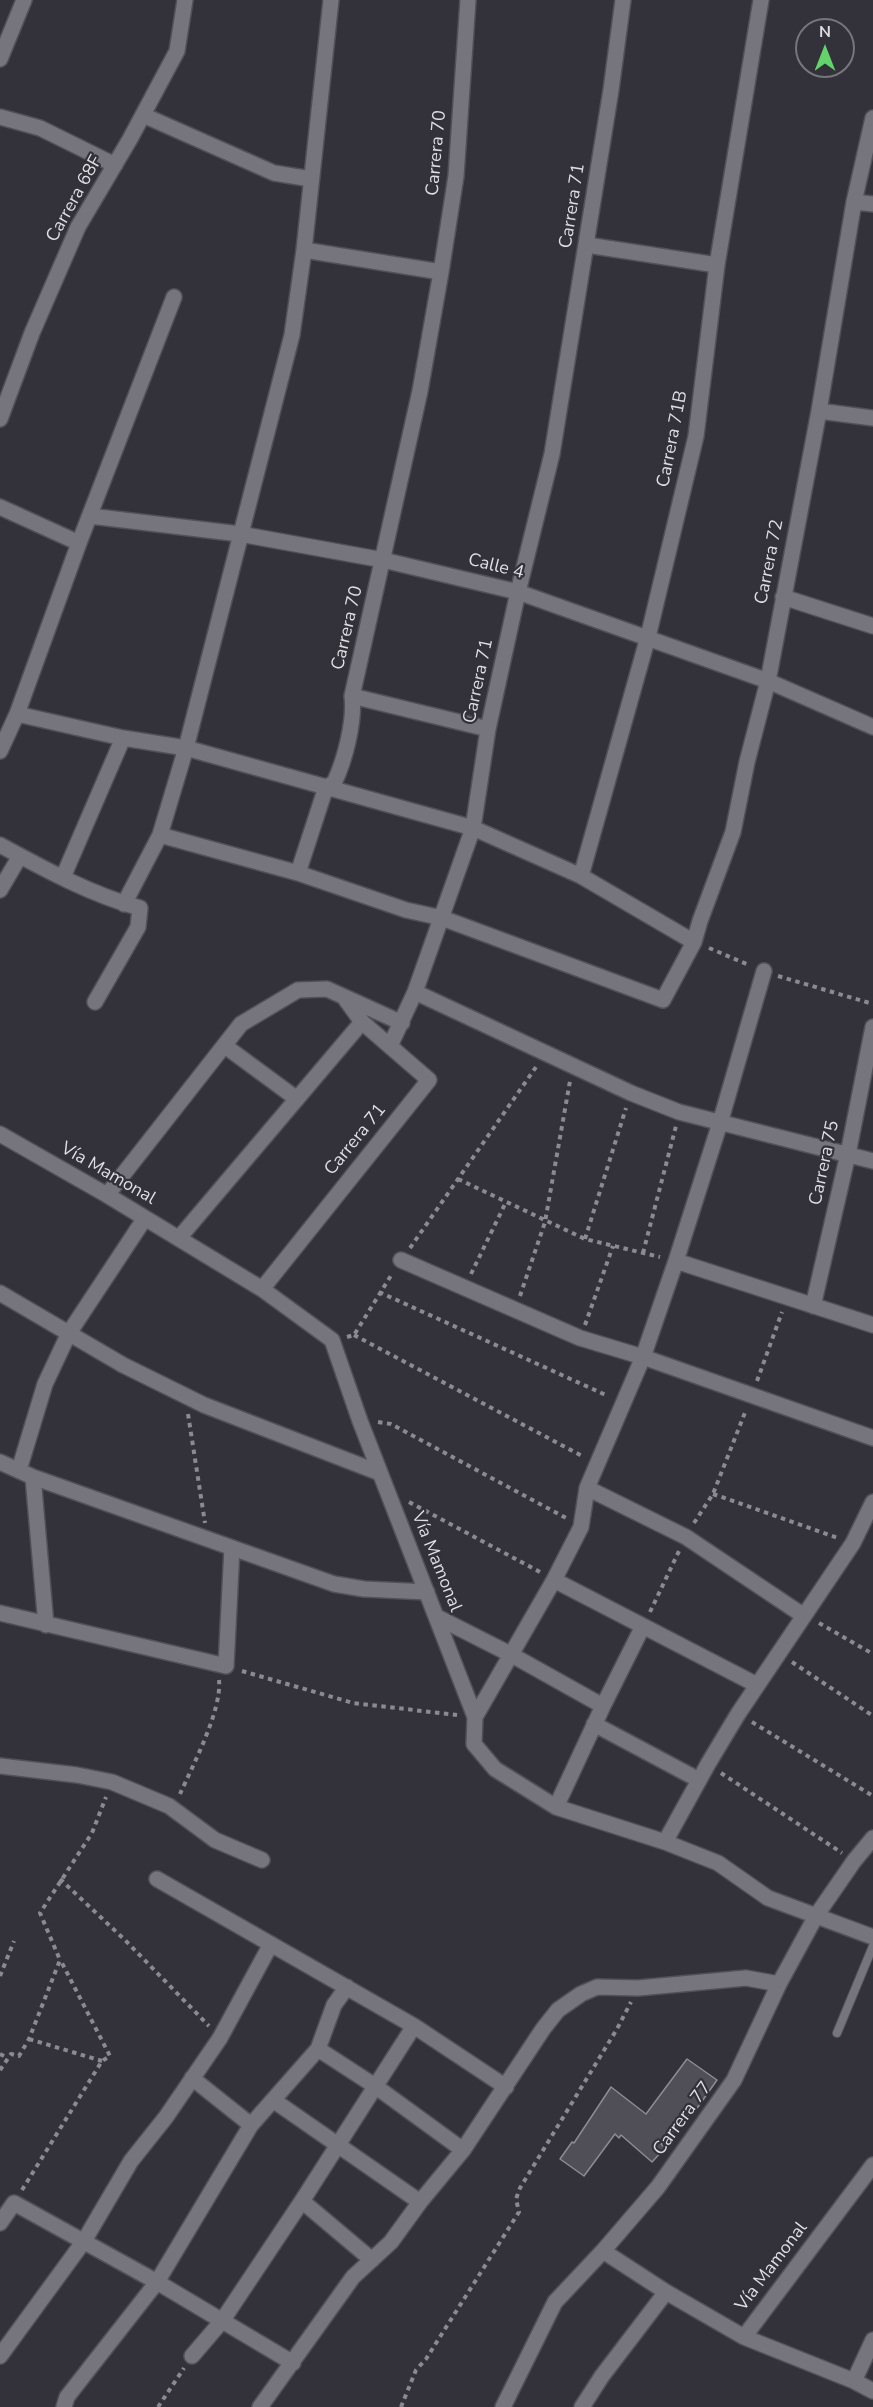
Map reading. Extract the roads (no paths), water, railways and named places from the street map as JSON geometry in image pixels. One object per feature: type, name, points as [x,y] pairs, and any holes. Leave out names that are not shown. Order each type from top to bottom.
[{"type":"street","points":[[0,59],[24,0]]},
{"type":"street","name":"Carrera 68F","points":[[0,419],[32,333],[78,227],[115,165],[177,51],[185,0]]},
{"type":"street","points":[[124,904],[160,835],[186,748],[292,335],[304,249],[331,0]]},
{"type":"street","name":"Carrera 70","points":[[298,873],[326,787],[334,783],[339,774],[354,712],[352,696],[420,391],[456,176],[468,0]]},
{"type":"street","name":"Carrera 71","points":[[262,1289],[429,1080],[390,1046],[415,992],[473,828],[488,729],[518,592],[552,454],[587,245],[623,0]]},
{"type":"street","name":"Carrera 71B","points":[[582,876],[648,637],[696,436],[717,265],[761,0]]},
{"type":"street","points":[[143,115],[274,173],[311,179]]},
{"type":"street","points":[[0,117],[40,128],[115,165]]},
{"type":"street","name":"Carrera 72","points":[[442,918],[663,1000],[694,942],[733,832],[747,762],[768,681],[819,411],[854,202],[873,118]]},
{"type":"street","points":[[854,202],[873,204]]},
{"type":"street","points":[[587,245],[717,265]]},
{"type":"street","points":[[304,249],[441,272]]},
{"type":"street","points":[[0,751],[17,714],[79,543],[174,297]]},
{"type":"street","points":[[819,411],[873,418]]},
{"type":"street","points":[[0,507],[79,543]]},
{"type":"street","name":"Calle 4","points":[[90,516],[240,534],[383,560],[518,592],[768,681],[873,727]]},
{"type":"street","points":[[783,597],[873,626]]},
{"type":"street","points":[[352,696],[488,729]]},
{"type":"street","points":[[17,714],[123,738],[186,748],[473,828],[582,876],[694,942]]},
{"type":"street","points":[[63,877],[123,738]]},
{"type":"street","points":[[160,835],[298,873],[406,910],[442,918]]},
{"type":"street","points":[[0,845],[63,877],[124,904],[140,908],[138,927],[95,1002]]},
{"type":"street","points":[[0,890],[20,856]]},
{"type":"street","points":[[475,1717],[554,1580],[581,1527],[587,1488],[643,1358],[676,1261],[720,1123],[764,971]]},
{"type":"street","points":[[107,1195],[241,1024],[298,990],[327,989],[402,1023]]},
{"type":"street","points":[[415,992],[572,1066],[679,1113],[873,1161]]},
{"type":"street","points":[[343,996],[362,1022],[390,1046]]},
{"type":"street","points":[[179,1238],[362,1022]]},
{"type":"street","name":"Carrera 75","points":[[813,1306],[848,1154],[873,1028]]},
{"type":"street","points":[[225,1046],[297,1099]]},
{"type":"street","name":"Vía Mamonal","points":[[0,1134],[107,1195],[262,1289],[332,1340],[360,1421],[475,1717],[474,1744],[495,1769],[556,1807],[665,1842],[718,1863],[768,1898],[873,1937]]},
{"type":"street","points":[[46,1625],[26,1473],[45,1384],[69,1333],[145,1218]]},
{"type":"street","points":[[401,1260],[580,1338],[873,1438]]},
{"type":"street","points":[[676,1261],[873,1325]]},
{"type":"street","points":[[0,1293],[123,1365],[185,1396],[380,1473]]},
{"type":"street","points":[[0,1462],[334,1584],[364,1589],[427,1592]]},
{"type":"street","points":[[587,1488],[686,1537],[804,1616]]},
{"type":"street","points":[[665,1842],[738,1714],[853,1543],[873,1502]]},
{"type":"street","points":[[0,1613],[222,1665],[232,1548]]},
{"type":"street","points":[[554,1580],[757,1685]]},
{"type":"street","points":[[437,1617],[510,1654],[603,1706]]},
{"type":"street","points":[[556,1807],[643,1626]]},
{"type":"street","points":[[594,1724],[699,1780]]},
{"type":"street","points":[[0,1766],[77,1775],[112,1782],[173,1809],[215,1840],[262,1860]]},
{"type":"street","name":"Carrera 77","points":[[503,2407],[555,2302],[658,2187],[734,2080],[779,1984],[816,1916],[873,1838]]},
{"type":"street","points":[[157,1879],[414,2026],[506,2087]]},
{"type":"street","points":[[0,2356],[84,2241],[131,2161],[220,2038],[271,1944]]},
{"type":"street","points":[[260,2407],[353,2277],[391,2242],[420,2202],[463,2150],[558,2010],[581,1994],[597,1987],[638,1988],[746,1978],[779,1984]]},
{"type":"street","points":[[64,2407],[67,2397],[157,2282],[251,2125],[318,2049],[334,2006],[347,1987]]},
{"type":"street","points":[[192,2356],[222,2321],[414,2026]]},
{"type":"street","points":[[318,2049],[375,2086],[463,2150]]},
{"type":"street","points":[[192,2079],[251,2125]]},
{"type":"street","points":[[273,2100],[420,2202]]},
{"type":"street","name":"Vía Mamonal","points":[[873,2165],[744,2337],[854,2381],[873,2391]]},
{"type":"street","points":[[302,2201],[372,2260]]},
{"type":"street","points":[[0,2223],[14,2203],[157,2282],[293,2363]]},
{"type":"street","points":[[603,2251],[666,2292],[744,2337]]},
{"type":"street","points":[[582,2407],[602,2376],[666,2292]]},
{"type":"street","points":[[854,2381],[873,2340]]},
{"type":"lane","points":[[837,2033],[873,1946]]}]
